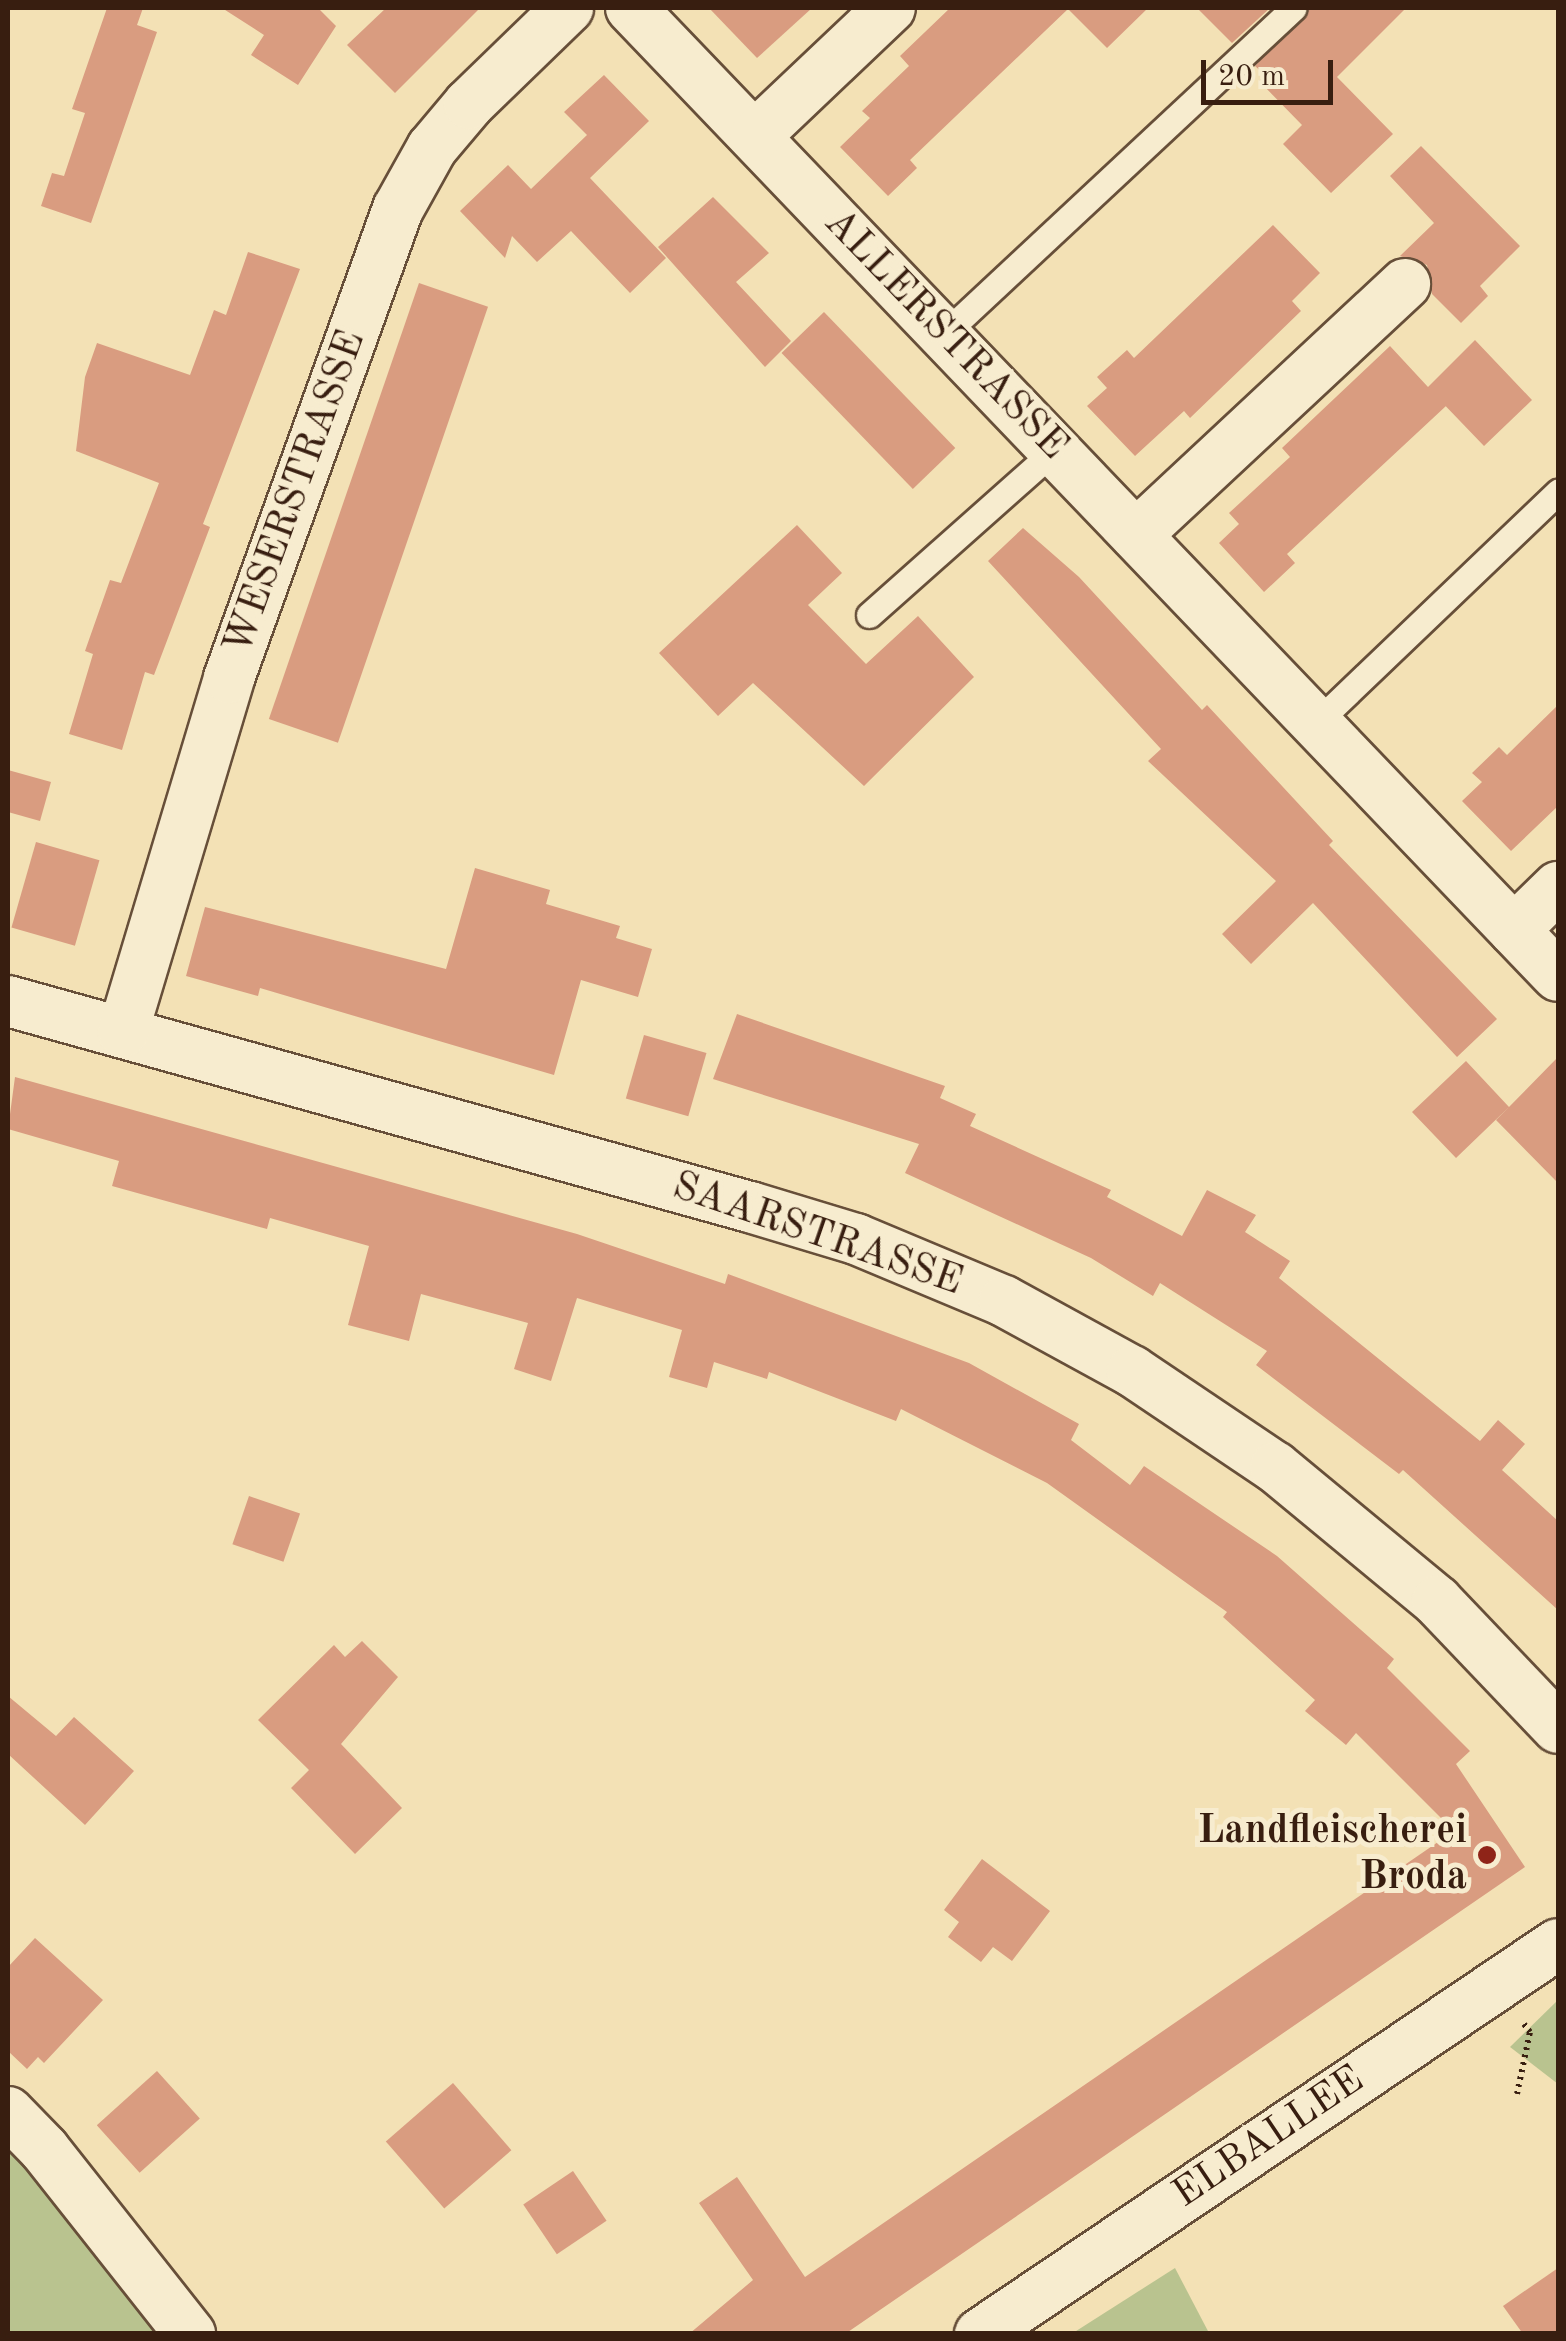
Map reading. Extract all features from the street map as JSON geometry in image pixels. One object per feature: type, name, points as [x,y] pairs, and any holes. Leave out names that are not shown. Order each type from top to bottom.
[{"type":"street","name":"WESERSTRASSE","points":[[122,1032],[229,678],[398,209],[432,148],[568,8]]},
{"type":"street","name":"ALLERSTRASSE","points":[[632,8],[1558,976]]},
{"type":"street","points":[[755,136],[890,8]]},
{"type":"street","points":[[1136,535],[1404,284]]},
{"type":"street","points":[[1514,930],[1558,887]]},
{"type":"street","name":"SAARSTRASSE","points":[[8,1001],[750,1206],[856,1240],[1004,1301],[1132,1371],[1276,1467],[1437,1601],[1558,1728]]},
{"type":"street","name":"ELBALLEE","points":[[980,2334],[1558,1944]]},
{"type":"street","points":[[8,2112],[44,2148],[190,2334]]},
{"type":"lane","points":[[944,334],[1293,8]]},
{"type":"lane","points":[[869,614],[1055,450]]},
{"type":"lane","points":[[1316,723],[1558,492]]},
{"type":"path","points":[[1497,1986],[1530,2032],[1517,2094]]},
{"type":"green space","points":[[1558,2000],[1558,2084],[1510,2047]]},
{"type":"green space","points":[[8,2146],[151,2315],[164,2333],[8,2333]]},
{"type":"green space","points":[[1175,2268],[1209,2333],[1073,2333]]},
{"type":"building","points":[[107,8],[143,8],[137,25],[157,32],[91,223],[41,206],[52,173],[64,176],[85,113],[72,109]]},
{"type":"building","points":[[222,8],[318,8],[336,26],[298,85],[251,55],[264,35]]},
{"type":"building","points":[[386,8],[480,8],[395,93],[347,45]]},
{"type":"building","points":[[709,8],[812,8],[757,58]]},
{"type":"building","points":[[950,8],[1148,8],[1107,48],[1068,9],[910,160],[917,168],[888,196],[840,147],[870,118],[862,111],[909,66],[900,56]]},
{"type":"building","points":[[1197,8],[1270,8],[1232,43]]},
{"type":"building","points":[[1309,8],[1406,8],[1337,77],[1393,134],[1331,193],[1283,144],[1302,125],[1259,81],[1265,75],[1255,66]]},
{"type":"building","points":[[604,75],[649,121],[590,178],[666,258],[630,293],[571,231],[537,262],[512,236],[505,258],[460,211],[508,165],[531,189],[587,135],[564,112]]},
{"type":"building","points":[[1421,146],[1520,246],[1480,286],[1488,296],[1461,323],[1432,294],[1427,265],[1400,256],[1434,223],[1390,176]]},
{"type":"building","points":[[713,197],[769,253],[736,282],[791,341],[765,367],[658,247]]},
{"type":"building","points":[[1273,225],[1320,273],[1292,301],[1301,311],[1190,418],[1184,411],[1135,456],[1087,406],[1107,388],[1097,377],[1127,350],[1134,358]]},
{"type":"building","points":[[248,252],[300,269],[203,524],[210,527],[154,675],[145,672],[122,750],[69,734],[93,654],[85,651],[110,580],[121,583],[159,483],[76,451],[85,377],[97,343],[190,375],[214,310],[226,315]]},
{"type":"building","points":[[419,283],[488,307],[338,743],[269,719]]},
{"type":"building","points":[[824,312],[955,448],[913,489],[782,353]]},
{"type":"building","points":[[1475,340],[1532,400],[1484,446],[1446,406],[1287,554],[1295,563],[1264,592],[1219,543],[1239,524],[1229,513],[1290,457],[1282,448],[1390,346],[1428,387]]},
{"type":"building","points":[[797,525],[842,573],[808,605],[866,664],[918,616],[974,677],[864,786],[753,683],[718,716],[659,653]]},
{"type":"building","points":[[1023,528],[1079,577],[1202,710],[1207,705],[1333,841],[1329,845],[1497,1019],[1457,1057],[1313,903],[1251,964],[1222,934],[1276,881],[1148,761],[1161,749],[988,561]]},
{"type":"building","points":[[1558,705],[1558,806],[1511,851],[1462,801],[1482,782],[1472,773],[1499,747],[1507,755]]},
{"type":"building","points":[[8,770],[51,782],[40,821],[8,812]]},
{"type":"building","points":[[36,842],[99,860],[75,946],[11,928]]},
{"type":"building","points":[[475,868],[550,890],[546,904],[620,926],[616,938],[652,949],[638,997],[581,980],[554,1075],[260,988],[258,996],[186,976],[205,907],[446,969]]},
{"type":"building","points":[[737,1014],[945,1086],[940,1098],[976,1114],[970,1126],[1111,1190],[1107,1197],[1182,1236],[1207,1190],[1256,1215],[1245,1232],[1290,1261],[1279,1278],[1480,1441],[1498,1420],[1525,1444],[1502,1470],[1558,1521],[1558,1610],[1403,1470],[1399,1474],[1256,1365],[1267,1351],[1160,1283],[1153,1296],[1091,1258],[905,1173],[919,1144],[713,1079]]},
{"type":"building","points":[[644,1035],[706,1053],[688,1116],[626,1098]]},
{"type":"building","points":[[1558,1057],[1558,1183],[1496,1120]]},
{"type":"building","points":[[1466,1061],[1509,1107],[1456,1158],[1412,1112]]},
{"type":"building","points":[[15,1077],[577,1234],[725,1284],[728,1274],[969,1363],[1079,1424],[1071,1440],[1130,1485],[1144,1466],[1277,1556],[1394,1659],[1387,1668],[1470,1751],[1456,1764],[1525,1867],[845,2334],[689,2334],[753,2280],[699,2203],[737,2177],[805,2277],[1454,1831],[1356,1733],[1346,1745],[1305,1711],[1315,1700],[1223,1617],[1227,1612],[1047,1483],[901,1409],[896,1421],[769,1372],[767,1379],[714,1362],[707,1388],[669,1377],[682,1330],[577,1298],[551,1381],[514,1369],[528,1323],[421,1294],[409,1341],[348,1325],[369,1246],[270,1218],[267,1229],[112,1186],[119,1161],[8,1129]]},
{"type":"building","points":[[249,1496],[300,1514],[283,1562],[232,1544]]},
{"type":"building","points":[[362,1641],[398,1677],[341,1744],[402,1808],[355,1854],[291,1788],[309,1770],[258,1720],[334,1645],[345,1657]]},
{"type":"building","points":[[8,1696],[56,1736],[74,1717],[134,1771],[85,1825],[8,1754]]},
{"type":"building","points":[[982,1859],[1050,1911],[1012,1961],[993,1947],[981,1962],[948,1937],[959,1922],[944,1910]]},
{"type":"building","points":[[35,1938],[103,2000],[44,2063],[38,2057],[27,2069],[8,2051],[8,1967]]},
{"type":"building","points":[[157,2071],[200,2119],[140,2173],[97,2125]]},
{"type":"building","points":[[453,2083],[511,2150],[444,2209],[386,2141]]},
{"type":"building","points":[[573,2171],[607,2221],[557,2254],[523,2205]]},
{"type":"building","points":[[1558,2268],[1558,2334],[1523,2334],[1503,2306]]},
{"type":"place","name":"Landfleischerei Broda","points":[[1487,1855]]}]
